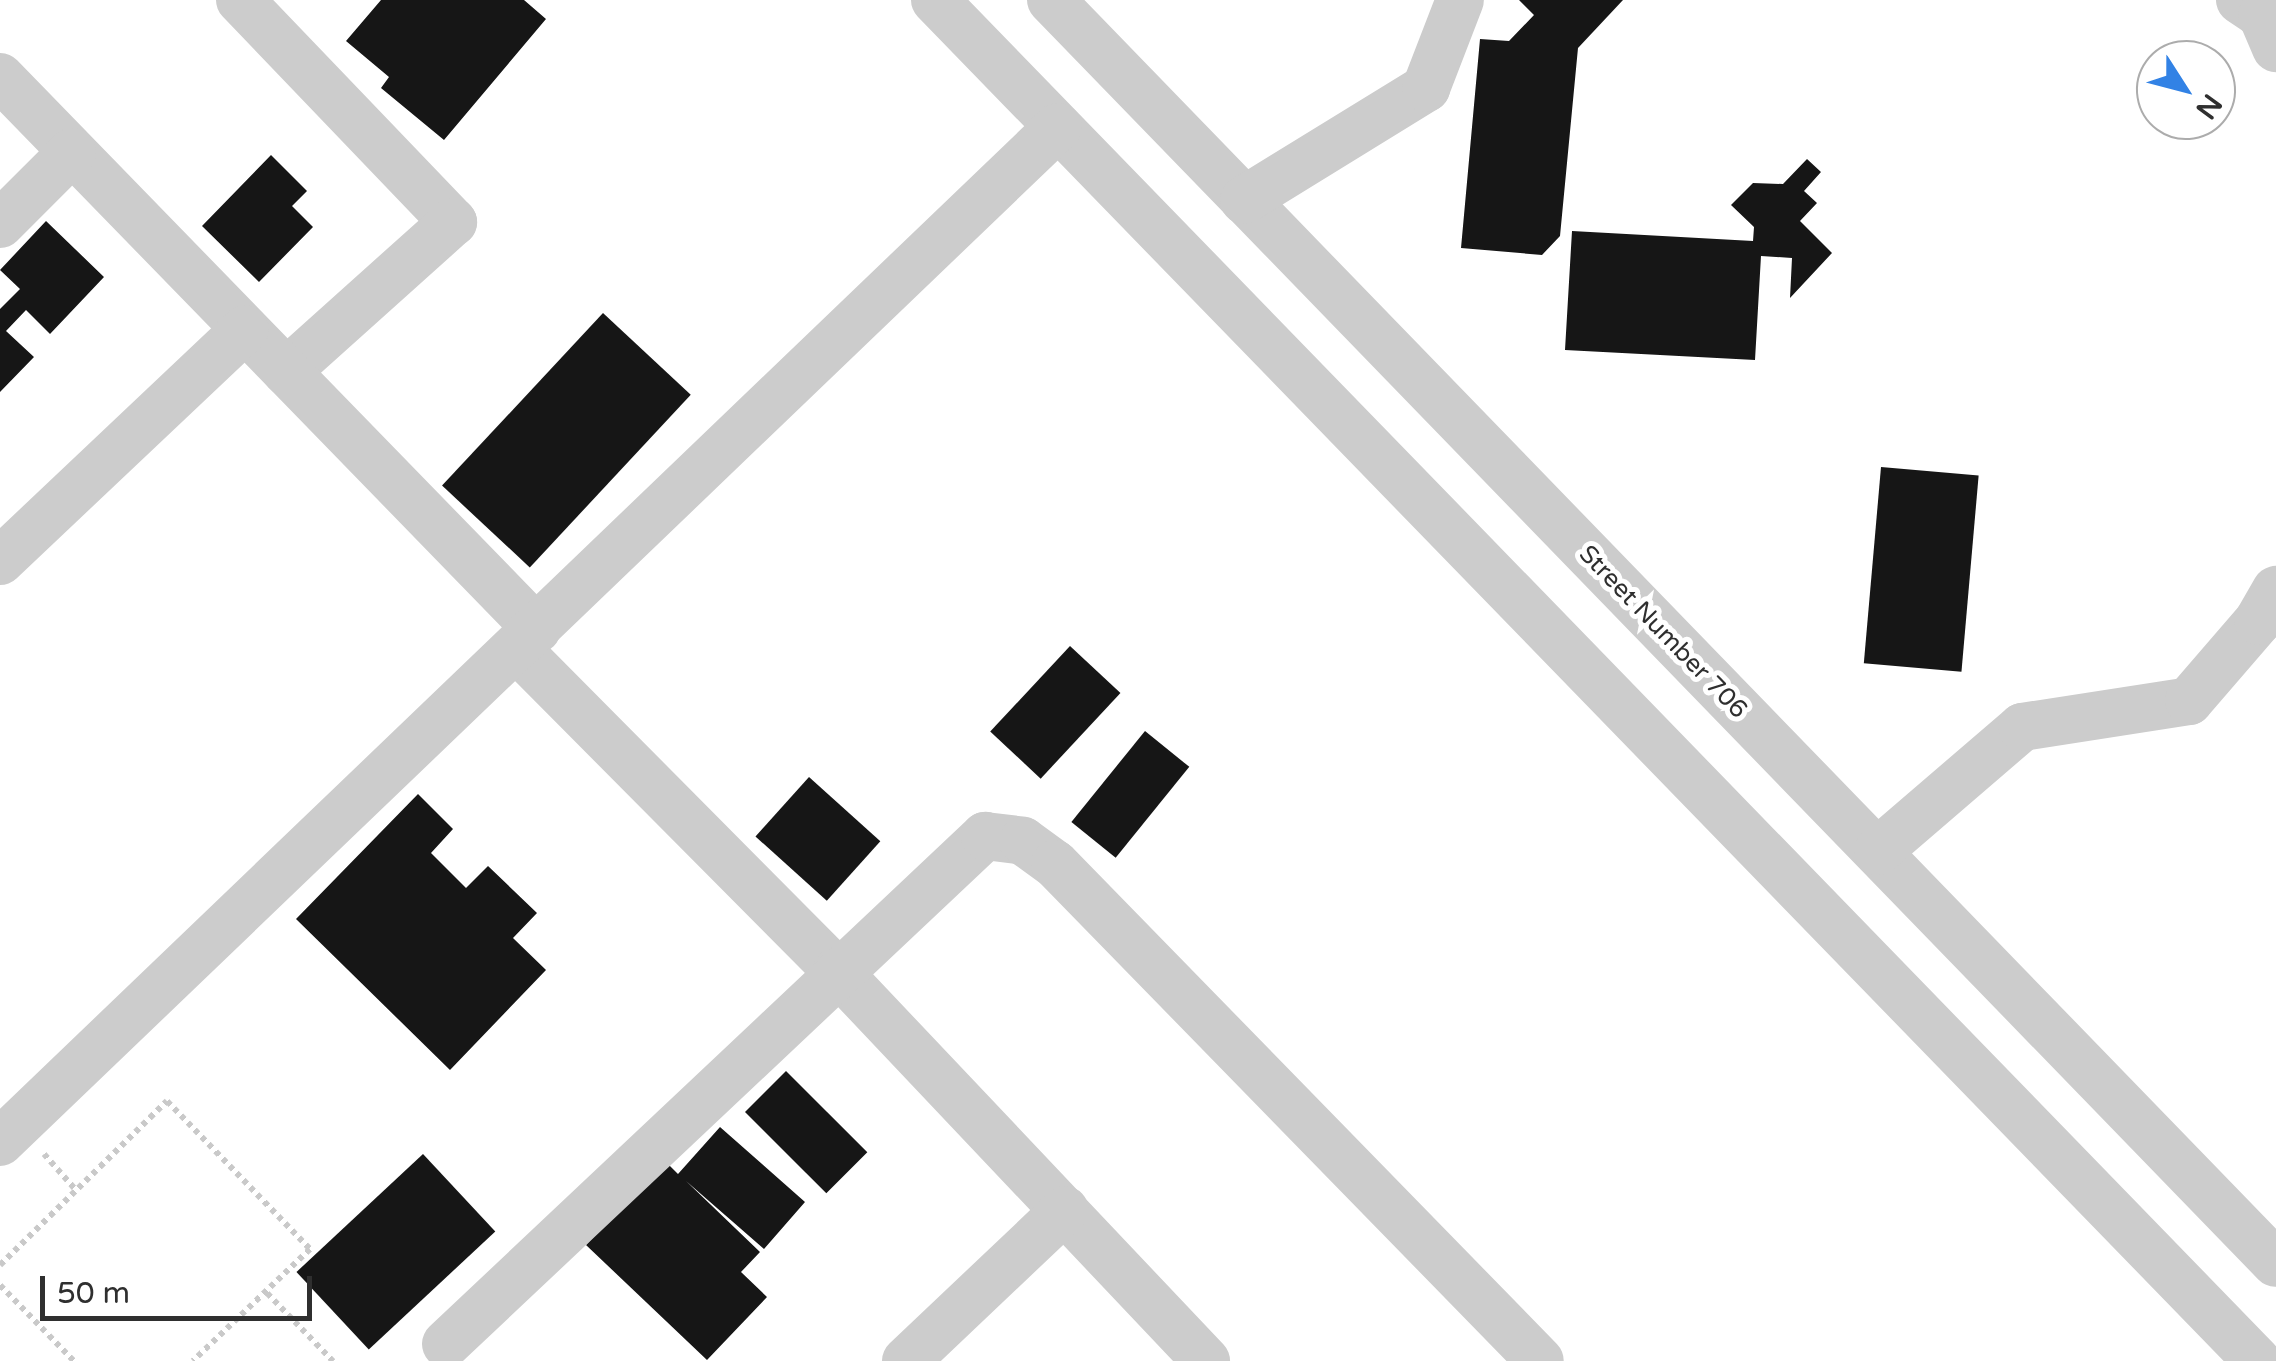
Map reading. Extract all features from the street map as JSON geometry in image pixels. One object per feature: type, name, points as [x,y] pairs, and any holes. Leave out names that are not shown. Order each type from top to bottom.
[{"type":"street","points":[[240,0],[452,222],[286,372]]},
{"type":"street","points":[[935,0],[2257,1361]]},
{"type":"street","name":"Street Number 706","points":[[1051,0],[2276,1263]]},
{"type":"street","points":[[1244,200],[1426,88],[1460,0]]},
{"type":"street","points":[[2240,0],[2262,15],[2276,48]]},
{"type":"street","points":[[0,78],[286,372],[527,639],[1206,1361]]},
{"type":"street","points":[[0,1142],[1058,127]]},
{"type":"street","points":[[0,224],[72,152]]},
{"type":"street","points":[[0,561],[244,329]]},
{"type":"street","points":[[1878,851],[2022,726],[2189,701],[2258,621],[2276,590]]},
{"type":"street","points":[[446,1344],[837,971],[985,836],[1023,841],[1055,864],[1540,1361]]},
{"type":"street","points":[[906,1361],[1065,1210]]},
{"type":"path","points":[[0,1265],[167,1101],[310,1249],[193,1361]]},
{"type":"path","points":[[0,1285],[74,1361]]},
{"type":"path","points":[[267,1293],[333,1361]]},
{"type":"building","points":[[381,0],[524,0],[546,19],[444,140],[381,88],[389,77],[346,41]]},
{"type":"building","points":[[1519,0],[1623,0],[1578,48],[1560,236],[1542,255],[1461,248],[1480,39],[1509,41],[1534,15]]},
{"type":"building","points":[[271,155],[307,191],[292,206],[313,227],[259,282],[202,226]]},
{"type":"building","points":[[1807,159],[1821,172],[1804,191],[1817,203],[1800,221],[1832,253],[1790,298],[1792,258],[1761,256],[1755,360],[1565,350],[1572,231],[1753,241],[1754,227],[1731,205],[1753,183],[1783,184]]},
{"type":"building","points":[[46,221],[104,277],[50,334],[26,310],[6,331],[34,357],[0,392],[0,309],[20,289],[0,270]]},
{"type":"building","points":[[603,313],[691,395],[530,567],[442,486]]},
{"type":"building","points":[[1881,467],[1979,476],[1961,672],[1864,663]]},
{"type":"building","points":[[1070,646],[1120,693],[1041,779],[990,732]]},
{"type":"building","points":[[1145,731],[1189,767],[1116,858],[1071,822]]},
{"type":"building","points":[[809,777],[880,841],[827,901],[755,836]]},
{"type":"building","points":[[418,794],[453,829],[431,853],[466,888],[488,866],[537,913],[513,938],[546,970],[450,1070],[296,919]]},
{"type":"building","points":[[786,1071],[867,1152],[826,1193],[745,1112]]},
{"type":"building","points":[[720,1127],[805,1202],[764,1249],[686,1181],[760,1252],[741,1272],[767,1297],[707,1360],[586,1245],[665,1161],[678,1174]]},
{"type":"building","points":[[423,1154],[495,1232],[369,1350],[296,1272]]}]
